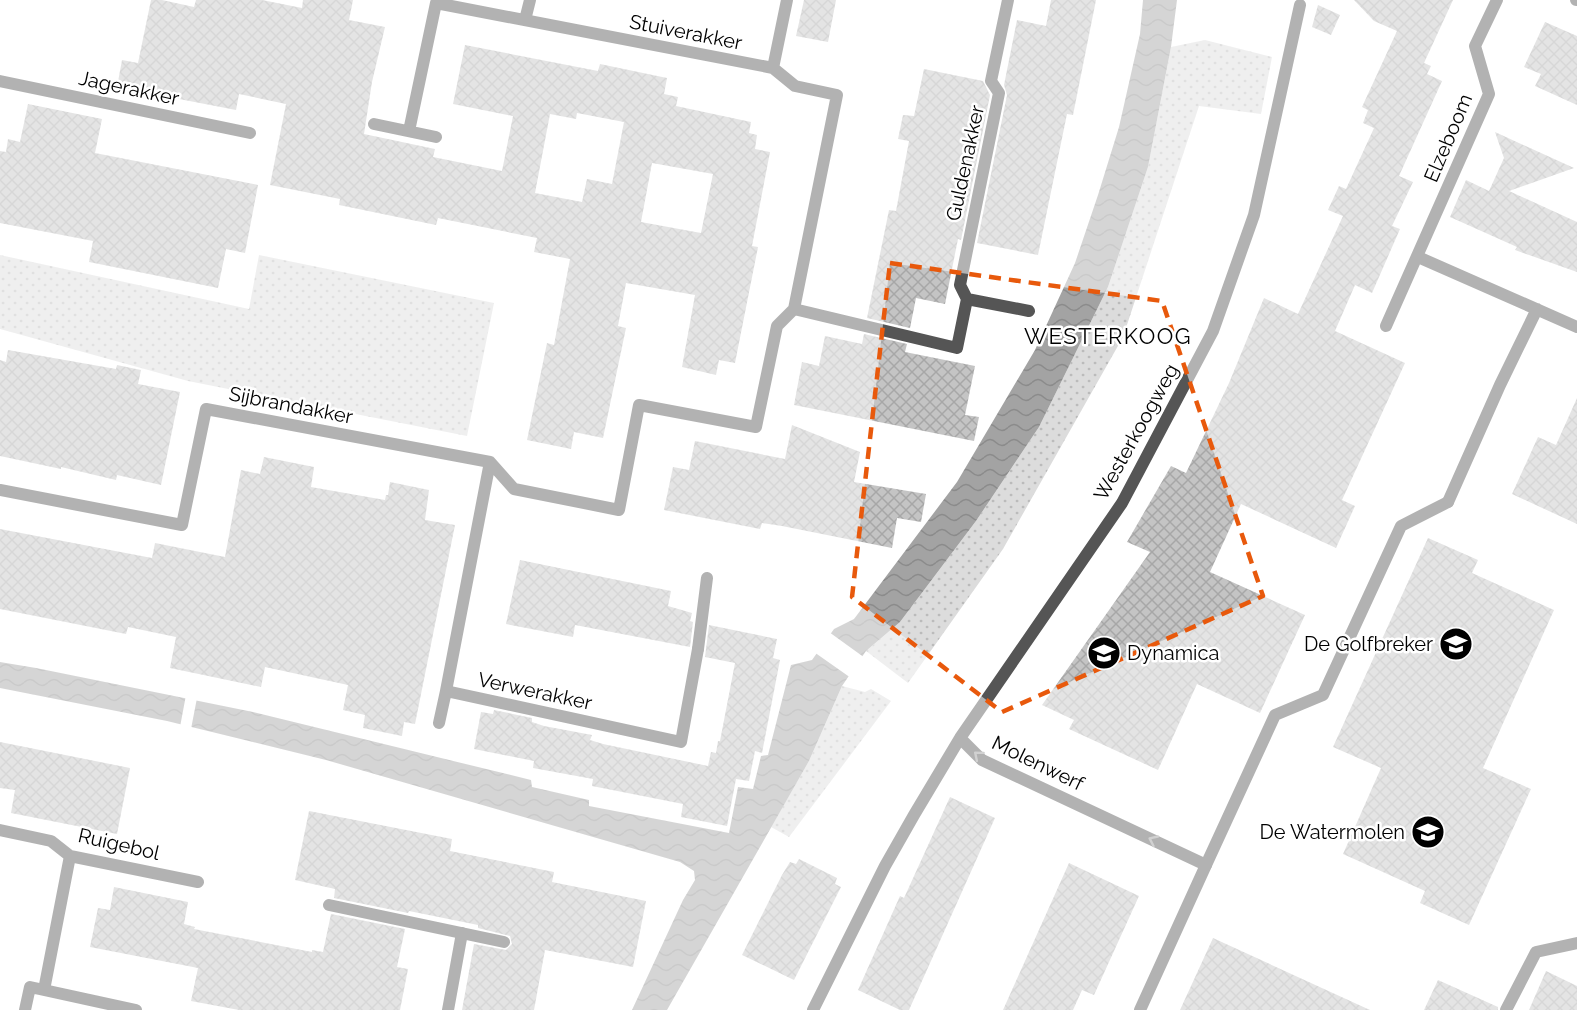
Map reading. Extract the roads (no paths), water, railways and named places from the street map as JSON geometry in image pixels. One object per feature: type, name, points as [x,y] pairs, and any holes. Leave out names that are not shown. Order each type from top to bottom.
[{"type":"street","points":[[525,20],[530,0]]},
{"type":"street","points":[[773,68],[787,0]]},
{"type":"street","name":"Guldenakker","points":[[967,298],[960,285],[999,93],[991,81],[1008,0]]},
{"type":"street","name":"Elzeboom","points":[[1386,326],[1489,94],[1475,46],[1497,0]]},
{"type":"street","name":"Stuiverakker","points":[[409,131],[436,3],[773,68],[795,86],[837,95],[794,309],[777,326],[756,427],[639,405],[619,510],[514,489],[490,462]]},
{"type":"street","name":"Westerkoogweg","points":[[960,738],[1122,503],[1213,331],[1254,215],[1300,5]]},
{"type":"street","name":"Jagerakker","points":[[0,81],[250,133]]},
{"type":"street","points":[[374,124],[436,137]]},
{"type":"street","points":[[1418,256],[1577,327]]},
{"type":"street","points":[[794,309],[957,348],[967,298],[1029,311]]},
{"type":"street","points":[[1140,1010],[1275,715],[1323,695],[1401,526],[1448,502],[1500,385],[1538,309]]},
{"type":"street","name":"Sijbrandakker","points":[[0,490],[182,525],[206,409],[490,462]]},
{"type":"street","points":[[439,723],[490,462]]},
{"type":"street","name":"Verwerakker","points":[[446,691],[681,742],[698,649],[707,578]]},
{"type":"street","points":[[813,1010],[885,866],[960,738]]},
{"type":"street","name":"Molenwerf","points":[[960,738],[982,760],[1206,865]]},
{"type":"street","name":"Ruigebol","points":[[0,830],[51,841],[70,856],[198,882]]},
{"type":"street","points":[[44,990],[70,856]]},
{"type":"street","points":[[329,905],[504,942]]},
{"type":"street","points":[[448,1010],[462,933]]},
{"type":"street","points":[[1506,1010],[1536,952],[1577,943]]},
{"type":"street","points":[[26,1010],[30,987],[94,1006],[136,1010]]},
{"type":"water","points":[[1143,0],[1177,0],[1171,47],[1148,167],[1108,287],[1039,427],[976,521],[900,622],[866,651],[842,686],[809,761],[667,1010],[632,1010],[683,900],[695,880],[694,871],[680,862],[326,760],[167,721],[0,688],[0,662],[36,668],[253,712],[531,780],[532,787],[589,800],[589,806],[729,833],[738,787],[753,789],[761,756],[768,755],[791,665],[812,660],[834,629],[854,619],[957,482],[1035,350],[1075,263],[1119,127],[1140,34]]},
{"type":"place","name":"De Golfbreker","points":[[1456,644]]},
{"type":"place","name":"Dynamica","points":[[1104,653]]},
{"type":"place","name":"De Watermolen","points":[[1428,832]]},
{"type":"district","name":"WESTERKOOG","points":[[1108,336]]}]
